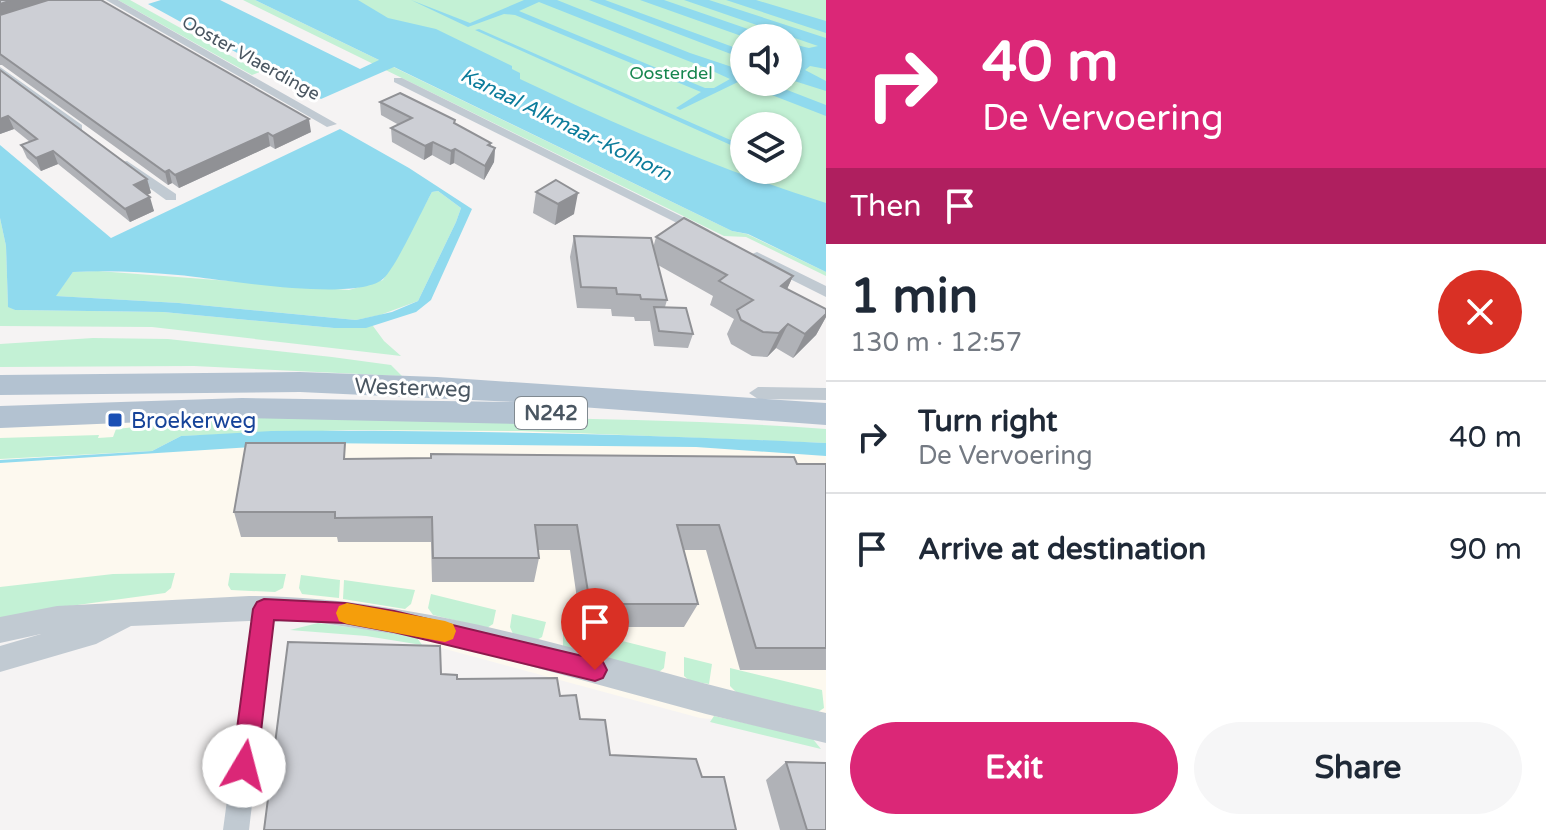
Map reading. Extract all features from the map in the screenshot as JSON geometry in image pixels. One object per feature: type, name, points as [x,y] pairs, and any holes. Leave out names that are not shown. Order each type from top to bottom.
[{"type":"main road","name":"Westerweg","points":[[0,385],[300,382],[437,387],[826,416]]},
{"type":"main road","name":"Westerweg","points":[[0,417],[242,408],[826,416]]},
{"type":"street","name":"Ooster Vlaerdinge","points":[[111,0],[331,124]]},
{"type":"street","points":[[0,70],[90,137]]},
{"type":"street","points":[[398,80],[709,233]]},
{"type":"street","points":[[122,161],[171,197]]},
{"type":"street","points":[[749,253],[826,292]]},
{"type":"street","points":[[758,393],[826,394]]},
{"type":"street","points":[[236,830],[264,609]]},
{"type":"street","points":[[0,630],[57,618],[132,614],[264,609],[345,613],[448,632],[826,728]]},
{"type":"street","points":[[0,659],[96,631],[132,614]]},
{"type":"shaded area","points":[[295,411],[826,436],[826,729],[700,718],[275,603],[0,632],[0,428]]},
{"type":"green space","points":[[118,0],[130,0],[260,72],[252,75]]},
{"type":"green space","points":[[243,0],[255,0],[732,231],[747,234],[826,272],[826,276],[746,237],[724,236]]},
{"type":"green space","name":"Oosterdel","points":[[345,0],[826,0],[826,211],[751,184],[802,184],[802,112],[730,112],[730,176],[662,152]]},
{"type":"green space","points":[[438,191],[461,208],[456,222],[418,301],[380,315],[356,320],[179,303],[55,296],[73,272],[98,271],[349,290],[383,280],[432,192]]},
{"type":"green space","points":[[0,218],[6,246],[8,306],[15,310],[163,312],[334,328],[373,326],[401,356],[152,327],[0,326]]},
{"type":"green space","points":[[93,338],[168,339],[332,357],[391,365],[402,376],[194,366],[0,367],[0,344]]},
{"type":"green space","points":[[232,417],[529,418],[752,424],[826,429],[826,443],[521,431],[349,430],[181,436],[152,451],[0,459],[0,438],[113,437],[116,429]]},
{"type":"green space","points":[[175,573],[171,588],[165,593],[48,609],[0,622],[0,587],[113,574]]},
{"type":"green space","points":[[230,573],[286,574],[283,588],[275,592],[231,590],[228,585]]},
{"type":"green space","points":[[301,575],[340,580],[339,598],[302,594],[299,588]]},
{"type":"green space","points":[[344,580],[415,590],[411,604],[405,609],[343,599]]},
{"type":"green space","points":[[431,594],[496,610],[493,624],[487,628],[433,615],[428,608]]},
{"type":"green space","points":[[512,614],[546,622],[542,637],[535,641],[513,634],[510,627]]},
{"type":"green space","points":[[318,623],[416,636],[422,645],[366,636],[290,630]]},
{"type":"green space","points":[[563,626],[666,652],[664,668],[659,672],[563,646]]},
{"type":"green space","points":[[684,657],[712,664],[709,684],[690,681],[684,676]]},
{"type":"green space","points":[[730,668],[822,690],[824,708],[818,712],[737,693],[730,686]]},
{"type":"green space","points":[[714,716],[812,738],[821,749],[710,722]]},
{"type":"water","name":"Kanaal Alkmaar-Kolhorn","points":[[161,0],[220,0],[360,69],[379,60],[255,0],[358,0],[388,18],[436,29],[512,66],[520,73],[520,79],[595,114],[730,170],[730,184],[770,184],[826,203],[826,272],[748,234],[732,231],[394,67],[321,99],[148,4]]},
{"type":"water","points":[[411,0],[470,23],[524,0],[557,0],[730,66],[730,79],[730,86],[680,110],[676,108],[701,92],[515,15],[504,14],[468,27]],"holes":[[[539,2],[730,79],[714,88],[705,88],[519,11]]]},
{"type":"water","points":[[589,0],[605,0],[730,46],[730,54]]},
{"type":"water","points":[[640,0],[664,0],[733,24],[730,24],[730,32]]},
{"type":"water","points":[[684,0],[709,0],[783,24],[754,24]]},
{"type":"water","points":[[726,0],[756,0],[826,21],[826,33]]},
{"type":"water","points":[[479,29],[730,140],[730,145],[475,30]]},
{"type":"water","points":[[802,30],[826,38],[826,69],[810,66],[805,70],[826,81],[826,91],[802,83],[802,46],[818,46],[802,41]]},
{"type":"water","points":[[774,96],[802,96],[826,105],[826,116]]},
{"type":"water","points":[[340,129],[409,168],[472,209],[431,300],[416,312],[366,328],[334,328],[163,312],[15,310],[8,307],[6,246],[0,218],[0,145],[111,238]],"holes":[[[438,191],[461,208],[418,301],[392,312],[356,320],[179,303],[56,296],[73,272],[86,271],[165,274],[317,289],[369,285],[384,278],[389,271],[432,192]]]},
{"type":"water","points":[[272,431],[480,432],[826,443],[826,456],[696,447],[313,443],[0,463],[0,460],[152,451],[181,436]]},
{"type":"building","points":[[48,0],[101,0],[309,119],[273,136],[268,133],[175,175],[169,170],[165,172],[0,54],[0,15]]},
{"type":"building","points":[[0,70],[147,179],[134,185],[150,197],[125,209],[53,151],[36,158],[21,145],[37,139],[8,116],[0,119]]},
{"type":"building","points":[[400,93],[455,120],[454,123],[491,143],[488,145],[495,148],[485,166],[455,149],[451,151],[433,142],[425,146],[391,128],[412,118],[380,102]]},
{"type":"building","points":[[556,180],[578,193],[558,204],[536,192]]},
{"type":"building","points":[[684,218],[793,276],[781,286],[826,309],[826,314],[805,334],[788,324],[779,333],[763,332],[741,320],[737,310],[753,300],[719,281],[727,275],[656,237]]},
{"type":"building","points":[[574,236],[651,238],[667,300],[617,294],[616,288],[581,287]]},
{"type":"building","points":[[654,307],[686,308],[693,334],[659,331]]},
{"type":"building","points":[[246,443],[345,443],[344,459],[431,458],[431,454],[794,457],[797,464],[826,464],[826,648],[756,648],[719,525],[677,525],[698,604],[590,604],[577,525],[535,525],[539,558],[433,558],[432,517],[335,518],[335,512],[234,512]]},
{"type":"building","points":[[288,642],[440,646],[441,674],[457,675],[457,679],[557,678],[560,696],[576,695],[580,719],[605,720],[610,755],[696,759],[702,777],[724,777],[736,830],[264,830]]},
{"type":"building","points":[[786,762],[826,763],[826,830],[807,830]]},
{"type":"slow traffic","points":[[347,613],[445,631]]},
{"type":"place","name":"Broekerweg","points":[[115,420]]},
{"type":"route","points":[[244,766],[264,609],[345,613],[394,621],[595,670]]}]
